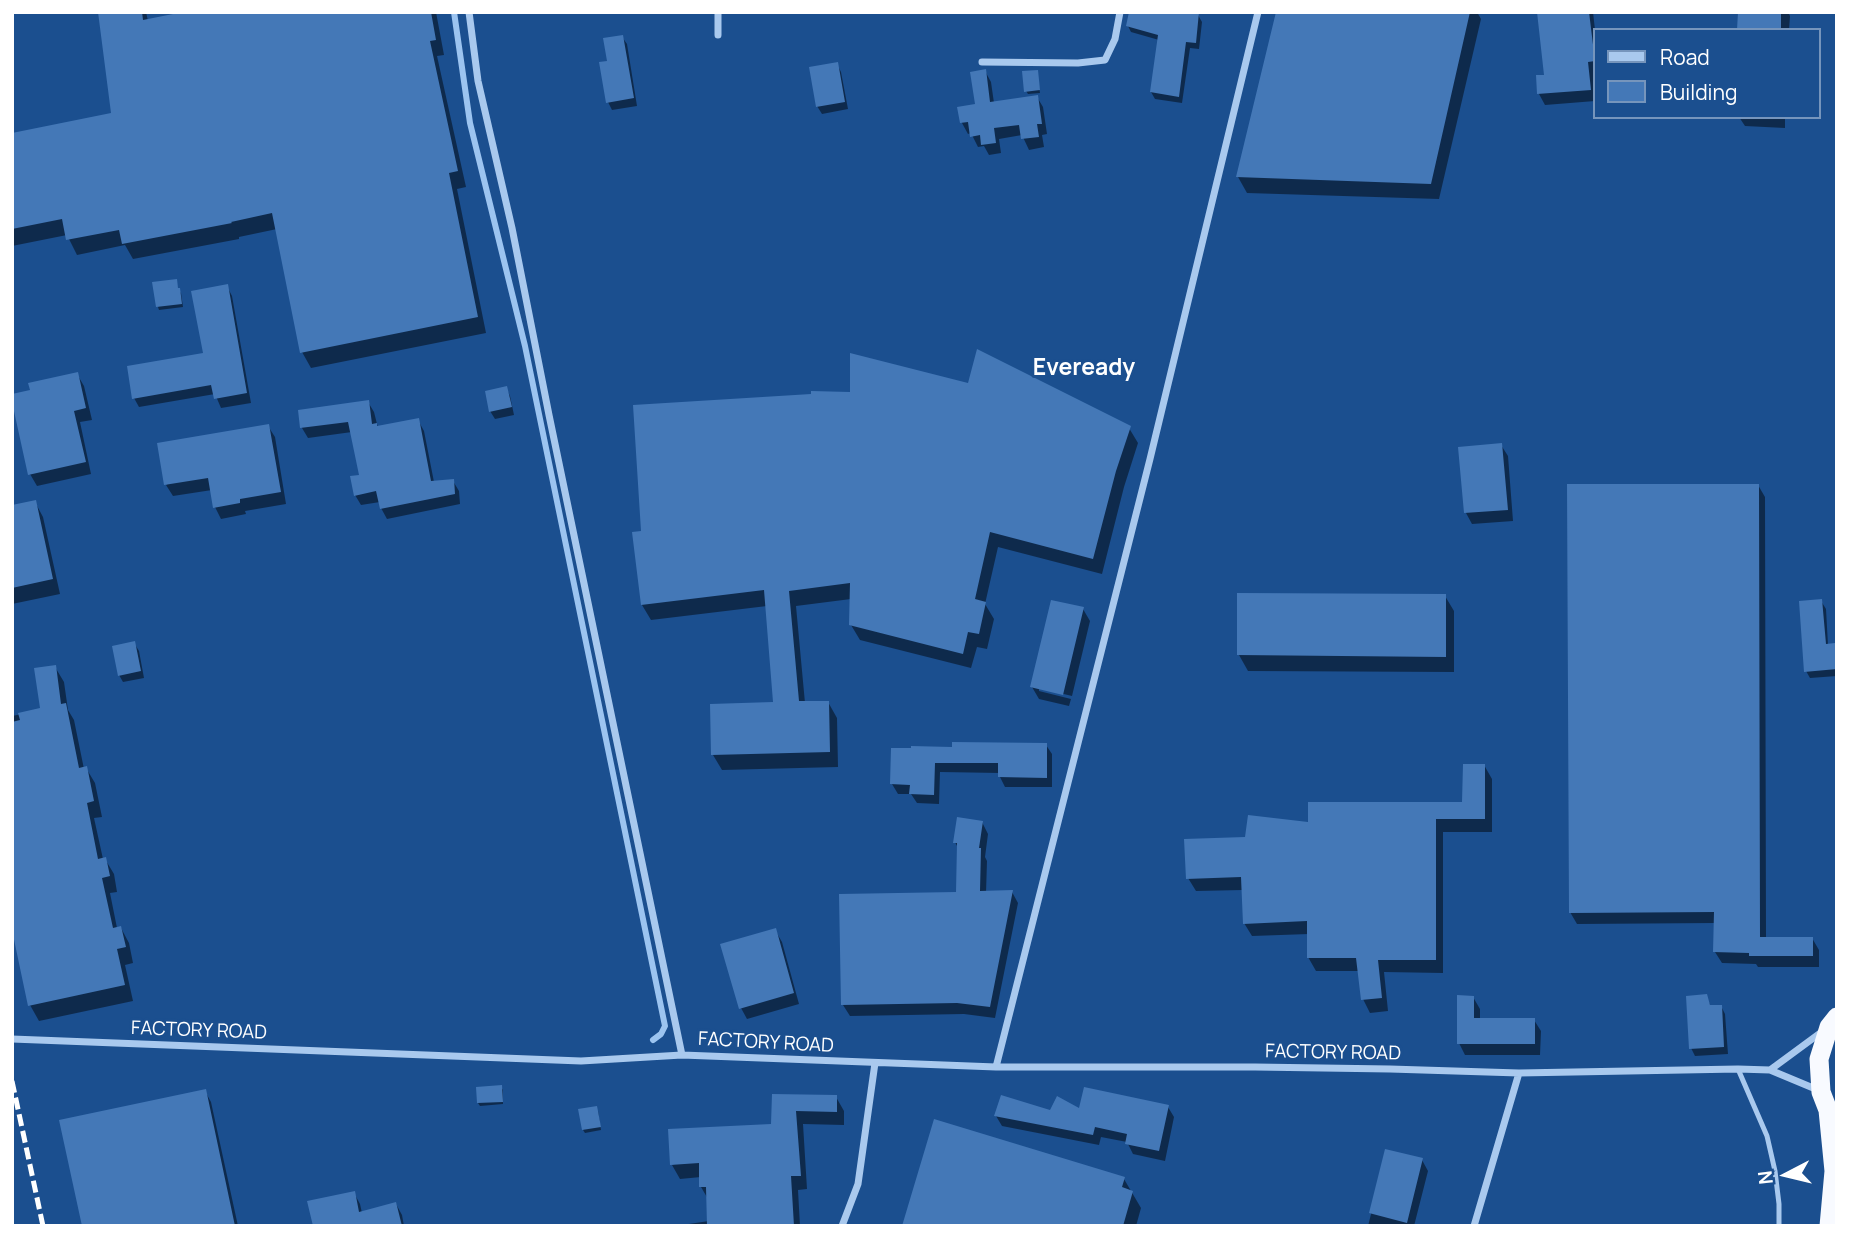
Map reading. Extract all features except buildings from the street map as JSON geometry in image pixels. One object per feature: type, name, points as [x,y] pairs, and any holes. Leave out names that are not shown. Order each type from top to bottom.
[{"type":"highway","points":[[1829,1226],[1834,1171],[1829,1108],[1819,1059],[1833,1022]]},
{"type":"street","points":[[469,12],[478,81],[512,228],[682,1055]]},
{"type":"street","points":[[718,12],[718,35]]},
{"type":"street","points":[[982,62],[1105,61],[1115,38],[1120,12]]},
{"type":"street","points":[[996,1067],[1147,472],[1258,12]]},
{"type":"street","points":[[1829,1108],[1770,1070],[1833,1022]]},
{"type":"street","name":"FACTORY ROAD","points":[[12,1039],[581,1061],[682,1055],[996,1067],[1255,1067],[1519,1073],[1770,1070]]},
{"type":"street","points":[[842,1226],[858,1184],[875,1063]]},
{"type":"street","points":[[1475,1226],[1519,1073]]},
{"type":"lane","points":[[1738,1069],[1767,1136],[1780,1204],[1779,1226]]},
{"type":"waterway","points":[[454,12],[470,123],[525,346],[665,1026],[661,1034],[653,1040]]},
{"type":"railway","points":[[12,1081],[43,1226]]},
{"type":"district","name":"Eveready","points":[[1084,369]]}]
